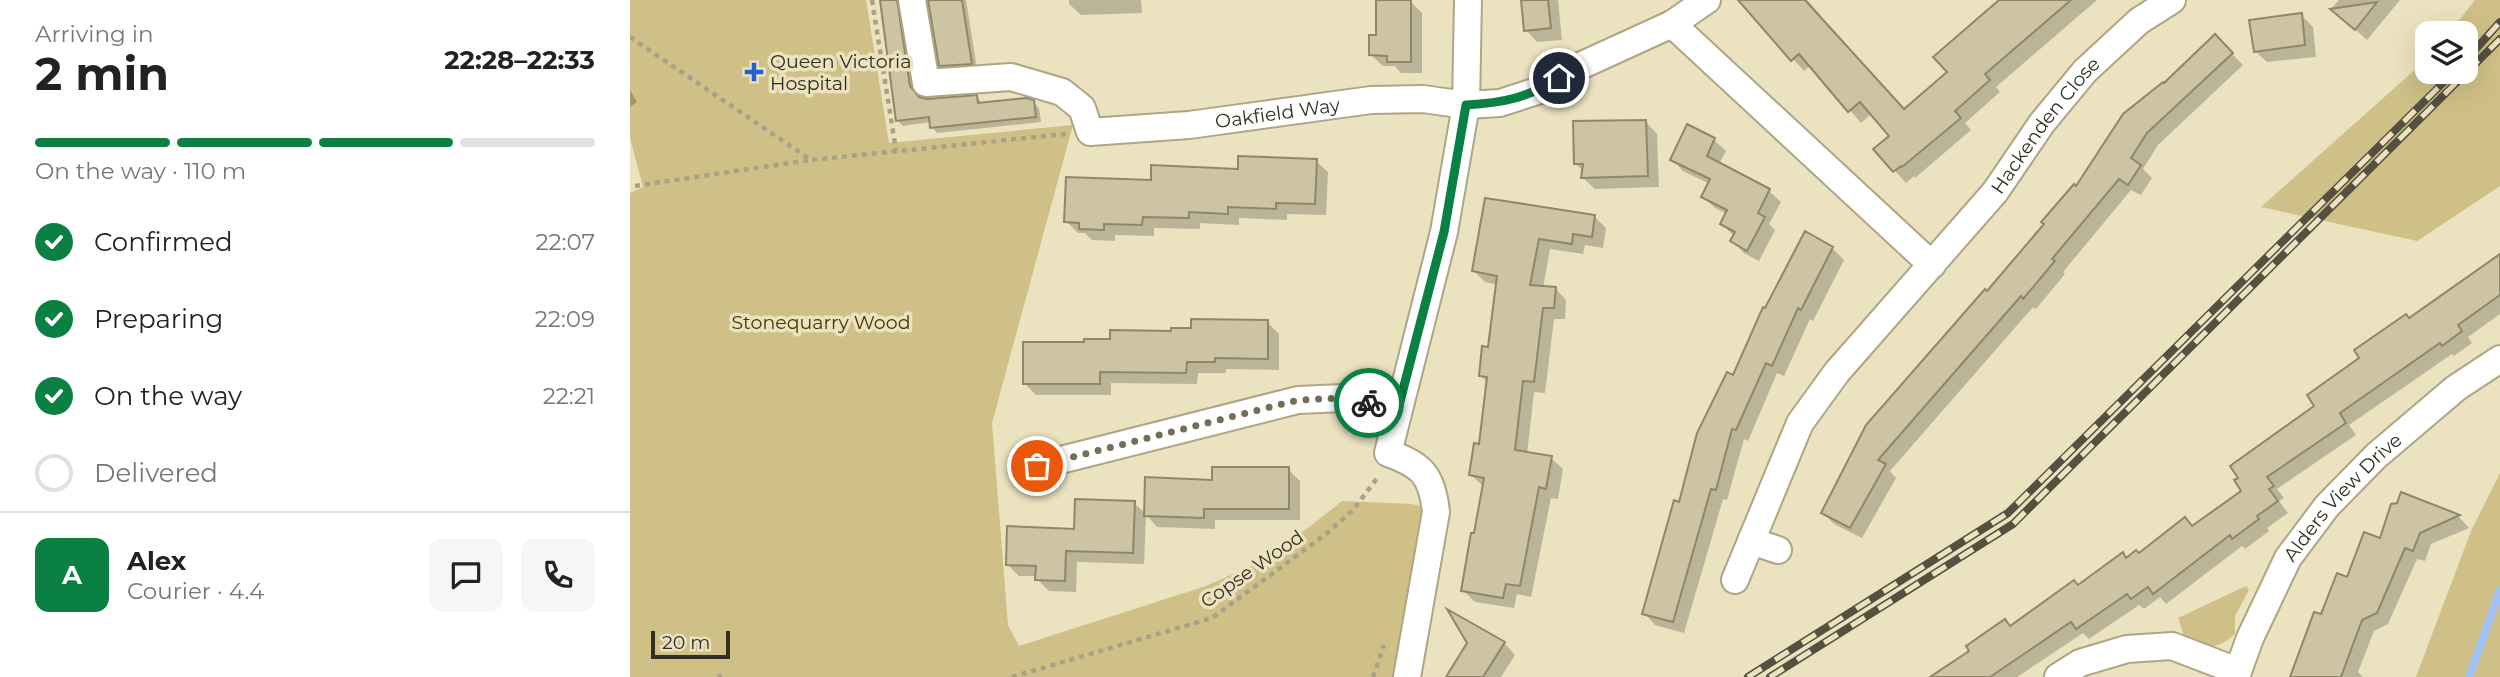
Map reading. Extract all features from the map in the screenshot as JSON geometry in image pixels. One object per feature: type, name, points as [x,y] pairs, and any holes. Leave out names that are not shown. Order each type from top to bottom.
[{"type":"street","points":[[912,0],[926,83],[1011,77],[1062,92],[1082,108],[1090,132]]},
{"type":"street","points":[[1408,677],[1436,512],[1434,492],[1423,470],[1408,460],[1388,453],[1444,232],[1466,105],[1468,0]]},
{"type":"street","name":"Oakfield Way","points":[[1090,132],[1189,125],[1371,100],[1423,99],[1466,105],[1500,103],[1540,90],[1578,67],[1672,24],[1707,0]]},
{"type":"street","name":"Hackenden Close","points":[[1735,580],[1801,423],[1837,372],[1995,192],[2042,123],[2085,71],[2139,21],[2172,0]]},
{"type":"street","points":[[1672,24],[1933,265]]},
{"type":"street","name":"Alders View Drive","points":[[2236,674],[2288,558],[2327,506],[2376,456],[2456,388],[2500,359]]},
{"type":"street","points":[[1037,466],[1298,400],[1343,398],[1398,409]]},
{"type":"street","points":[[1751,541],[1778,550]]},
{"type":"street","points":[[2058,677],[2080,663],[2127,649],[2172,646],[2236,674]]},
{"type":"path","points":[[872,0],[896,150]]},
{"type":"path","points":[[630,37],[811,160]]},
{"type":"path","points":[[635,186],[811,160],[1090,132]]},
{"type":"path","name":"Copse Wood","points":[[1012,677],[1212,618],[1326,534],[1353,510],[1377,478],[1388,453]]},
{"type":"green space","name":"Stonequarry Wood","points":[[630,0],[866,0],[889,143],[1073,125],[992,423],[1008,625],[1019,646],[1206,586],[1256,564],[1342,501],[1412,504],[1429,508],[1398,677],[630,677],[630,193],[643,187],[630,138]]},
{"type":"green space","points":[[2475,0],[2500,0],[2500,186],[2417,241],[2261,207],[2415,70],[2415,84],[2478,84],[2478,21],[2458,21]]},
{"type":"green space","points":[[2500,473],[2500,677],[2416,677],[2471,531]]},
{"type":"green space","points":[[2246,586],[2249,590],[2235,616],[2235,634],[2213,646],[2187,645],[2178,618]]},
{"type":"building","points":[[880,0],[897,0],[910,86],[919,97],[927,99],[977,95],[978,103],[1026,98],[1034,100],[1036,117],[930,128],[929,117],[896,121]]},
{"type":"building","points":[[928,0],[962,0],[972,64],[939,66]]},
{"type":"building","points":[[1376,0],[1411,0],[1411,62],[1387,62],[1387,56],[1369,55],[1369,35],[1376,35]]},
{"type":"building","points":[[1521,0],[1548,0],[1551,28],[1524,31]]},
{"type":"building","points":[[1738,0],[1805,0],[1904,109],[1947,72],[1933,57],[1999,0],[2071,0],[1985,74],[1990,80],[1955,111],[1961,118],[1893,172],[1873,149],[1889,136],[1860,102],[1848,112],[1799,54],[1791,61]]},
{"type":"building","points":[[2377,2],[2355,30],[2330,9]]},
{"type":"building","points":[[2302,13],[2305,45],[2254,52],[2249,20]]},
{"type":"building","points":[[2215,34],[2233,53],[2147,133],[2131,158],[2141,165],[2128,185],[2119,179],[2052,259],[2055,261],[2023,299],[2021,296],[1878,460],[1886,464],[1850,528],[1821,513],[1866,425],[1985,289],[1987,291],[2074,184],[2076,186],[2123,114],[2164,83]]},
{"type":"building","points":[[1646,120],[1648,176],[1581,178],[1583,164],[1574,164],[1573,121]]},
{"type":"building","points":[[1687,124],[1715,138],[1707,156],[1770,189],[1758,213],[1765,217],[1747,251],[1730,241],[1735,232],[1720,224],[1727,210],[1701,197],[1710,179],[1670,160]]},
{"type":"building","points":[[1238,156],[1317,159],[1315,204],[1276,203],[1276,209],[1228,207],[1228,214],[1189,212],[1189,218],[1143,217],[1142,225],[1104,224],[1104,230],[1079,229],[1079,223],[1064,222],[1066,177],[1151,180],[1151,165],[1238,169]]},
{"type":"building","points":[[1485,198],[1595,215],[1592,237],[1573,234],[1572,244],[1539,239],[1530,285],[1556,287],[1554,308],[1543,308],[1534,382],[1523,381],[1515,450],[1552,456],[1546,489],[1539,487],[1520,586],[1506,584],[1503,598],[1461,591],[1484,478],[1469,475],[1474,443],[1479,444],[1487,377],[1479,376],[1482,346],[1488,347],[1497,276],[1472,271]]},
{"type":"building","points":[[1805,231],[1833,247],[1801,310],[1798,308],[1772,366],[1766,363],[1736,430],[1732,429],[1716,490],[1711,489],[1673,622],[1642,614],[1674,500],[1679,502],[1697,433],[1727,372],[1733,375],[1763,307],[1765,308]]},
{"type":"building","points":[[2500,254],[2500,295],[2458,325],[2462,331],[2442,346],[2440,343],[2340,413],[2346,423],[2267,477],[2274,486],[2269,489],[2278,501],[2257,516],[2259,519],[2232,539],[2230,535],[2153,594],[2148,587],[2131,599],[2127,594],[2076,629],[2071,622],[1990,677],[1930,677],[1969,651],[1966,646],[2005,619],[2010,626],[2074,580],[2078,585],[2123,552],[2126,558],[2136,550],[2139,553],[2185,517],[2192,526],[2241,491],[2234,480],[2238,478],[2230,466],[2314,406],[2307,395],[2359,358],[2354,350],[2406,314],[2409,318]]},
{"type":"building","points":[[1191,319],[1268,320],[1268,359],[1215,358],[1215,362],[1187,362],[1186,373],[1100,372],[1100,384],[1023,384],[1023,342],[1084,342],[1084,339],[1110,339],[1110,330],[1171,331],[1171,328],[1191,328]]},
{"type":"building","points":[[1212,467],[1289,467],[1289,509],[1204,509],[1204,518],[1144,516],[1145,477],[1212,480]]},
{"type":"building","points":[[2401,492],[2460,515],[2420,533],[2413,551],[2405,548],[2377,613],[2362,620],[2341,677],[2290,677],[2314,612],[2321,614],[2337,573],[2347,577],[2364,532],[2380,538],[2391,504],[2397,503]]},
{"type":"building","points":[[1075,499],[1135,501],[1133,553],[1066,551],[1065,581],[1035,580],[1036,566],[1006,565],[1007,526],[1074,529]]},
{"type":"building","points":[[1447,609],[1505,642],[1483,677],[1446,677],[1467,643]]},
{"type":"waterway","points":[[2469,677],[2500,590]]},
{"type":"railway","points":[[2478,47],[2500,22]]},
{"type":"railway","points":[[1770,677],[2013,524],[2500,39]]},
{"type":"railway","points":[[1748,677],[2008,513],[2442,84]]},
{"type":"way so far","points":[[1037,466],[1298,400],[1343,398],[1369,403]]},
{"type":"place","name":"Queen Victoria Hospital","points":[[754,72]]},
{"type":"route","points":[[1369,403],[1398,409],[1444,232],[1466,105],[1500,103],[1540,90],[1559,78]]}]
